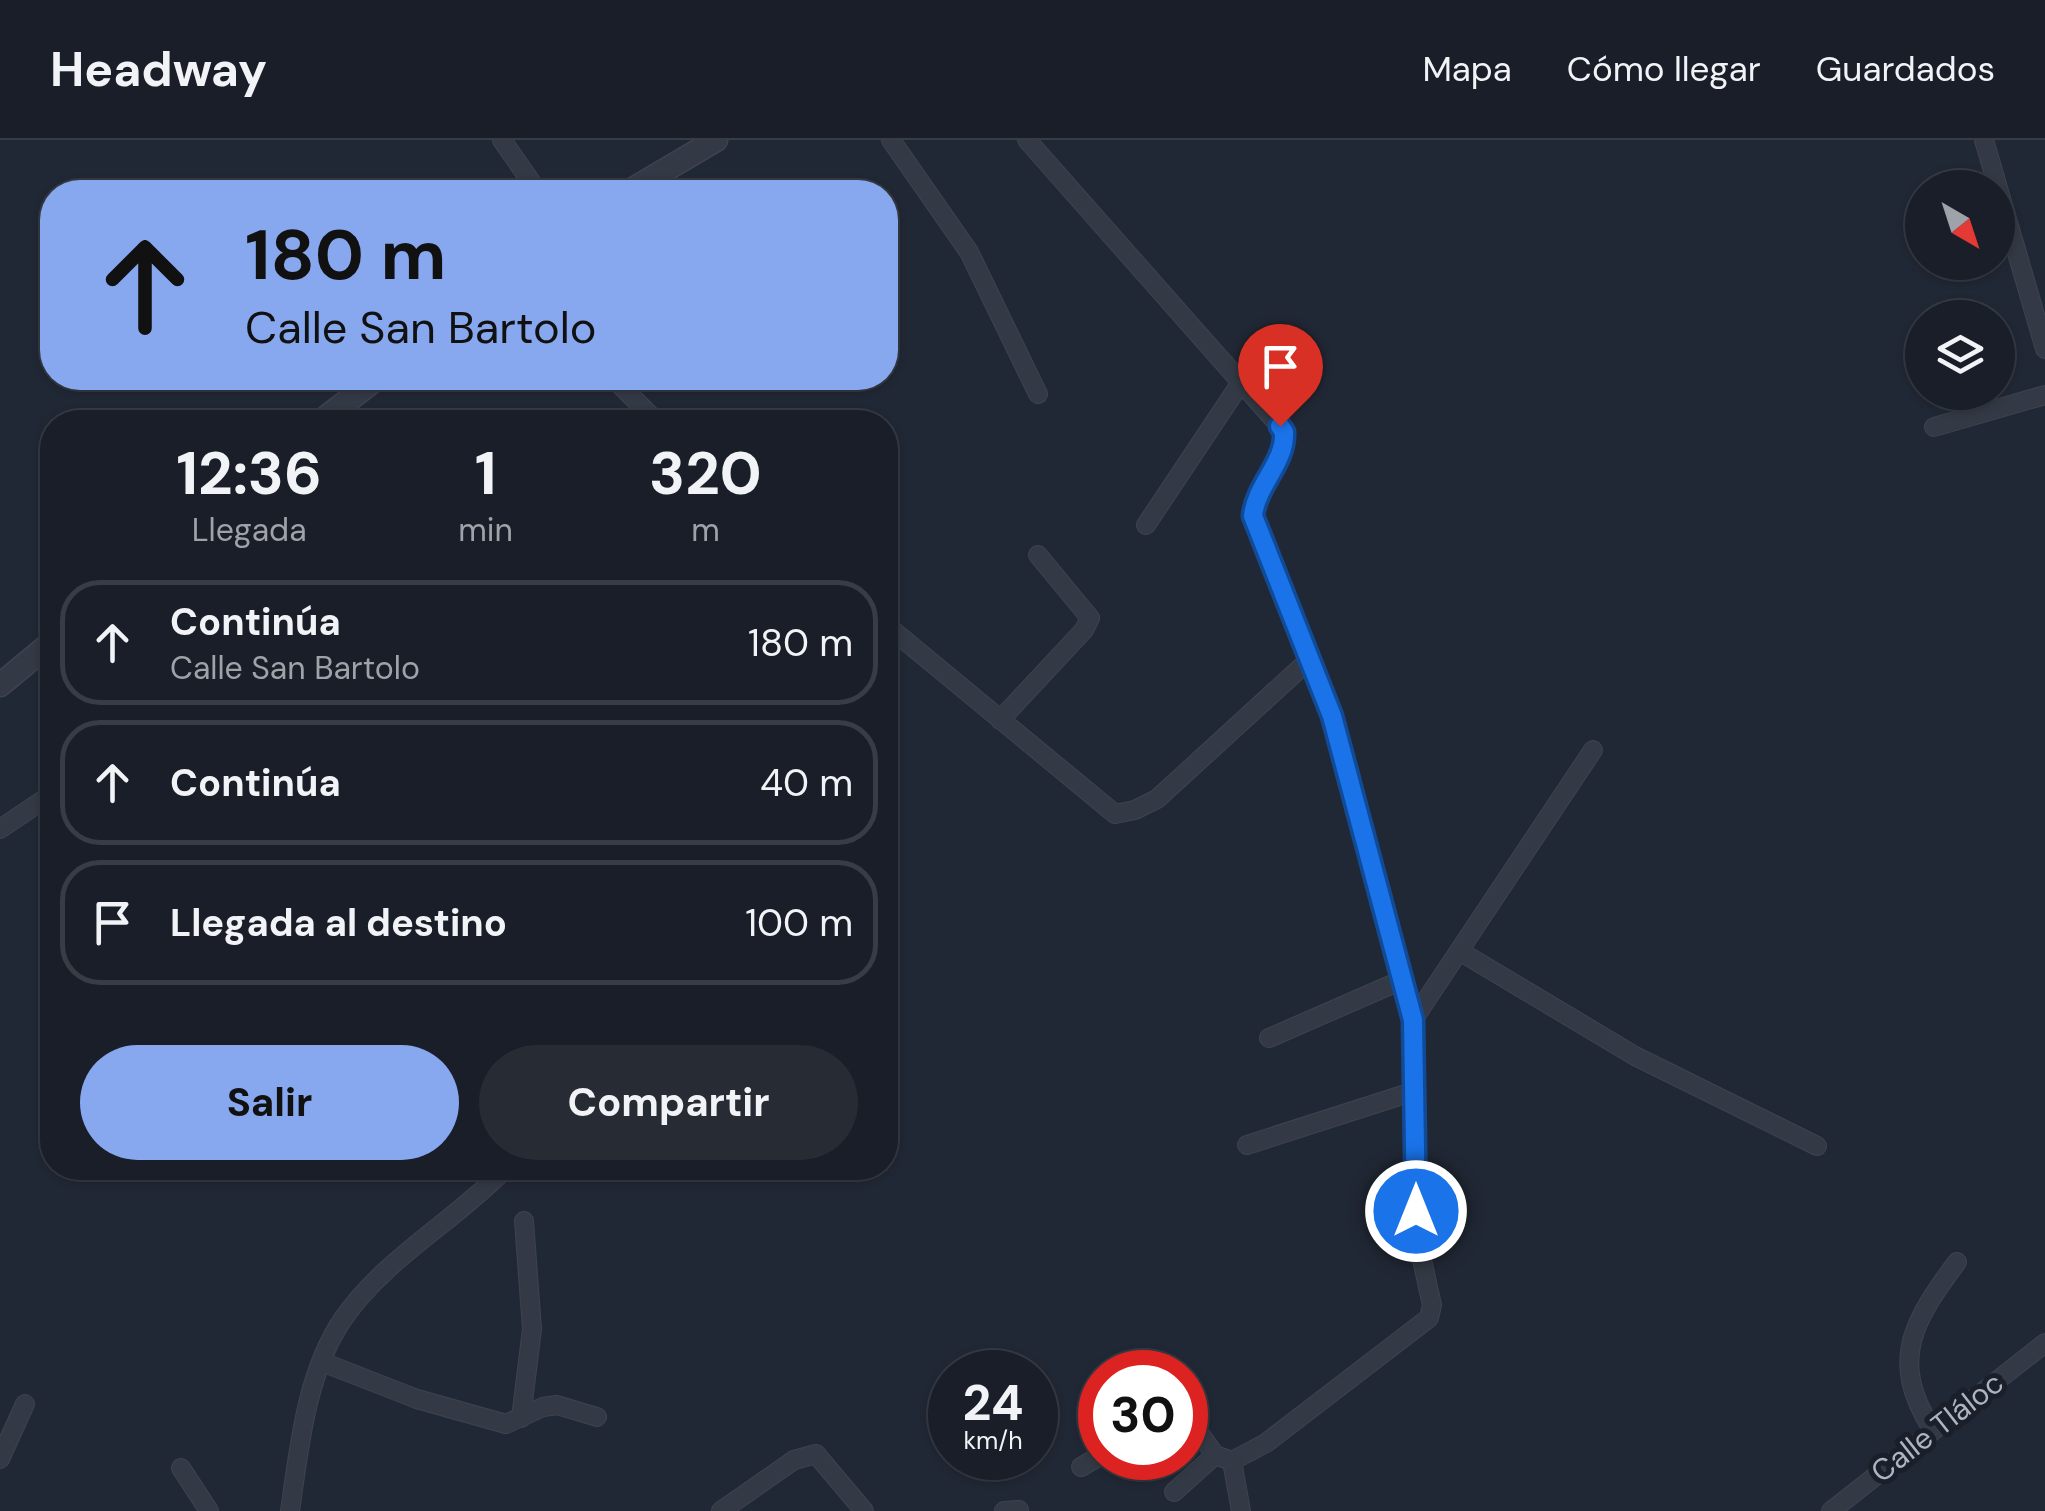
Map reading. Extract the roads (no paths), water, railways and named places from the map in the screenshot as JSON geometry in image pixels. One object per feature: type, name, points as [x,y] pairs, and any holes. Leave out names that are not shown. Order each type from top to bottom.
[{"type":"street","points":[[502,140],[530,180]]},
{"type":"street","points":[[891,140],[969,252],[1038,394]]},
{"type":"street","points":[[1027,140],[1284,432],[1282,450],[1257,494],[1253,516],[1346,761],[1413,1020],[1413,1180],[1418,1242],[1432,1305],[1429,1318],[1279,1433],[1223,1458],[1174,1492]]},
{"type":"street","points":[[1984,140],[2045,349]]},
{"type":"street","points":[[647,180],[707,142]]},
{"type":"street","points":[[1146,525],[1240,384]]},
{"type":"street","points":[[343,410],[364,390]]},
{"type":"street","points":[[625,390],[645,410]]},
{"type":"street","points":[[1934,427],[2045,395]]},
{"type":"street","points":[[1000,720],[1084,630],[1090,618],[1038,555]]},
{"type":"street","points":[[898,635],[1100,806],[1126,814],[1157,799],[1184,777],[1308,662]]},
{"type":"street","points":[[0,685],[40,652]]},
{"type":"street","points":[[1413,1020],[1593,750]]},
{"type":"street","points":[[0,828],[40,802]]},
{"type":"street","points":[[1461,952],[1634,1056],[1817,1146]]},
{"type":"street","points":[[1269,1038],[1402,980]]},
{"type":"street","points":[[1247,1146],[1416,1091]]},
{"type":"street","points":[[290,1511],[302,1434],[332,1337],[361,1296],[492,1180]]},
{"type":"street","points":[[520,1418],[532,1329],[524,1221]]},
{"type":"street","points":[[1932,1429],[1914,1392],[1910,1336],[1927,1302],[1956,1262]]},
{"type":"street","name":"Calle Tláloc","points":[[1830,1511],[2045,1343]]},
{"type":"street","points":[[322,1362],[417,1398],[506,1424],[543,1406],[557,1405],[597,1417]]},
{"type":"street","points":[[0,1458],[25,1404]]},
{"type":"street","points":[[1208,1440],[1223,1458],[1242,1511]]},
{"type":"street","points":[[720,1511],[806,1454],[823,1457],[864,1511]]},
{"type":"street","points":[[180,1468],[209,1511]]}]
